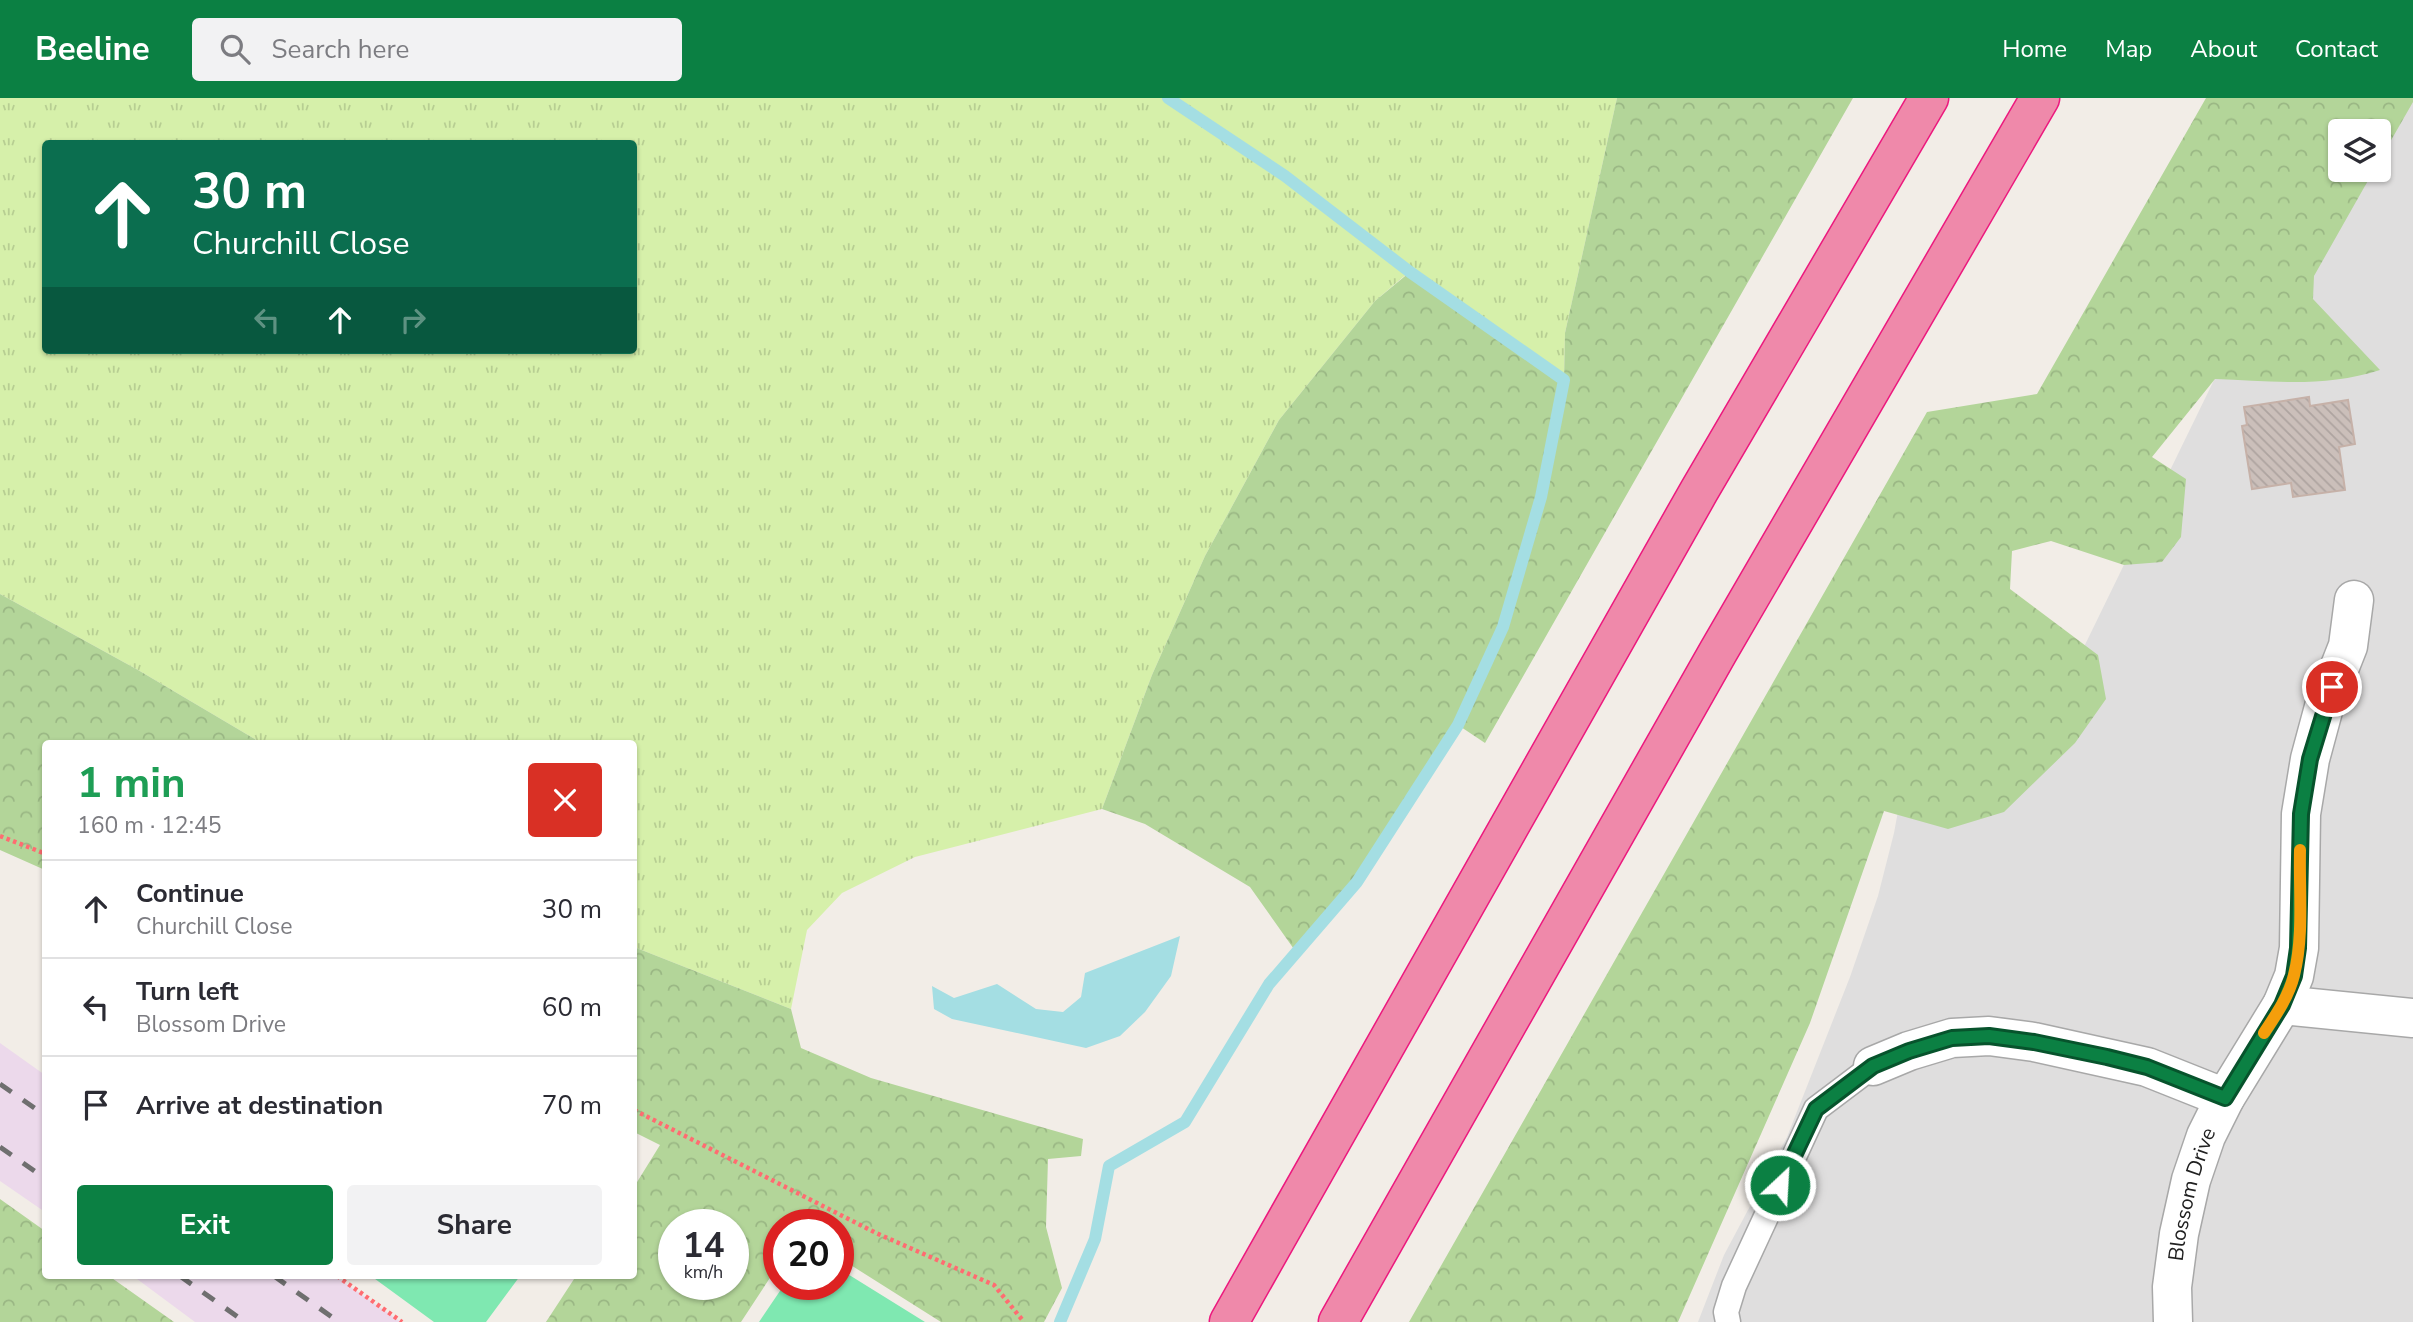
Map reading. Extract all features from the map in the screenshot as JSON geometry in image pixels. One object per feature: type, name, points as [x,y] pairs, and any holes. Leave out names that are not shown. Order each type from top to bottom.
[{"type":"highway","points":[[1229,1322],[1699,491],[1929,98]]},
{"type":"highway","points":[[1338,1322],[1717,652],[2040,98]]},
{"type":"street","name":"Blossom Drive","points":[[2173,1322],[2174,1274],[2179,1234],[2188,1193],[2206,1136],[2225,1098],[2282,1005],[2294,976],[2298,948],[2301,814],[2310,759],[2324,707],[2348,646],[2354,600]]},
{"type":"street","points":[[2282,1005],[2413,1018]]},
{"type":"street","points":[[1873,1066],[1909,1051],[1952,1038],[1989,1036],[2034,1042],[2147,1067],[2225,1098]]},
{"type":"lane","points":[[1728,1322],[1726,1312],[1734,1286],[1816,1109],[1873,1066]]},
{"type":"path","points":[[0,836],[42,852]]},
{"type":"path","points":[[637,1112],[876,1233],[993,1285],[1024,1322]]},
{"type":"path","points":[[341,1279],[402,1322]]},
{"type":"shaded area","points":[[2413,98],[2413,1322],[1698,1322],[1724,1255],[1787,1137],[1850,977],[1878,896],[1894,833],[1907,762],[2004,811],[2235,337],[2332,182],[2391,182],[2391,119]]},
{"type":"shaded area","points":[[0,1043],[42,1073],[42,1210],[0,1181]]},
{"type":"shaded area","points":[[137,1279],[339,1279],[401,1322],[195,1322]]},
{"type":"green space","points":[[0,98],[1617,98],[1565,333],[1564,380],[1409,272],[1375,301],[1279,420],[1205,556],[1152,675],[1102,809],[915,857],[842,893],[807,930],[791,1009],[637,948],[637,740],[256,740],[138,670],[0,594]]},
{"type":"green space","points":[[1617,98],[1853,98],[1485,743],[1458,725],[1357,882],[1296,952],[1250,887],[1145,824],[1102,809],[1152,675],[1205,556],[1279,420],[1375,301],[1410,272],[1564,380],[1565,333]]},
{"type":"green space","points":[[2206,98],[2413,98],[2391,140],[2391,119],[2328,119],[2328,182],[2367,182],[2314,276],[2313,299],[2380,370],[2359,376],[2318,381],[2215,379],[2152,457],[2186,479],[2181,537],[2162,562],[2124,565],[2051,541],[2012,551],[2010,589],[2098,655],[2106,699],[2075,743],[2004,812],[1948,829],[1884,811],[1810,1023],[1678,1322],[1409,1322],[1927,412],[2037,394]]},
{"type":"green space","points":[[0,594],[138,670],[256,740],[42,740],[42,869],[0,850]]},
{"type":"green space","points":[[637,948],[791,1009],[801,1048],[871,1078],[1083,1139],[1081,1156],[1048,1159],[1046,1227],[1062,1288],[1044,1322],[941,1322],[854,1267],[854,1209],[763,1209],[763,1288],[741,1322],[546,1322],[574,1279],[637,1279],[637,1182],[660,1145],[637,1134]]},
{"type":"green space","points":[[0,1199],[42,1229],[42,1279],[113,1279],[174,1322],[0,1322]]},
{"type":"green space","points":[[854,1278],[925,1322],[759,1322],[774,1300],[854,1300]]},
{"type":"green space","points":[[375,1279],[518,1279],[486,1322],[434,1322]]},
{"type":"water","points":[[1180,936],[1171,976],[1145,1012],[1120,1036],[1086,1048],[952,1019],[934,1009],[932,986],[954,998],[997,984],[1036,1009],[1063,1012],[1081,997],[1085,973]]},
{"type":"building","points":[[2309,397],[2310,406],[2348,400],[2355,444],[2339,447],[2345,490],[2293,497],[2291,483],[2252,489],[2242,426],[2247,425],[2244,407]]},
{"type":"waterway","points":[[1060,1322],[1095,1239],[1109,1166],[1185,1122],[1269,984],[1357,882],[1458,725],[1503,627],[1541,497],[1564,380],[1410,272],[1285,176],[1168,98]]},
{"type":"railway","points":[[0,1084],[42,1113]]},
{"type":"railway","points":[[0,1147],[42,1176]]},
{"type":"railway","points":[[184,1279],[245,1322]]},
{"type":"railway","points":[[278,1279],[339,1322]]},
{"type":"slow traffic","points":[[2264,1033],[2282,1005],[2294,976],[2298,948],[2300,850]]},
{"type":"route","points":[[1780,1185],[1816,1109],[1873,1066],[1909,1051],[1952,1038],[1989,1036],[2107,1057],[2147,1067],[2225,1098],[2282,1005],[2294,976],[2298,948],[2301,814],[2310,759],[2332,687]]}]
